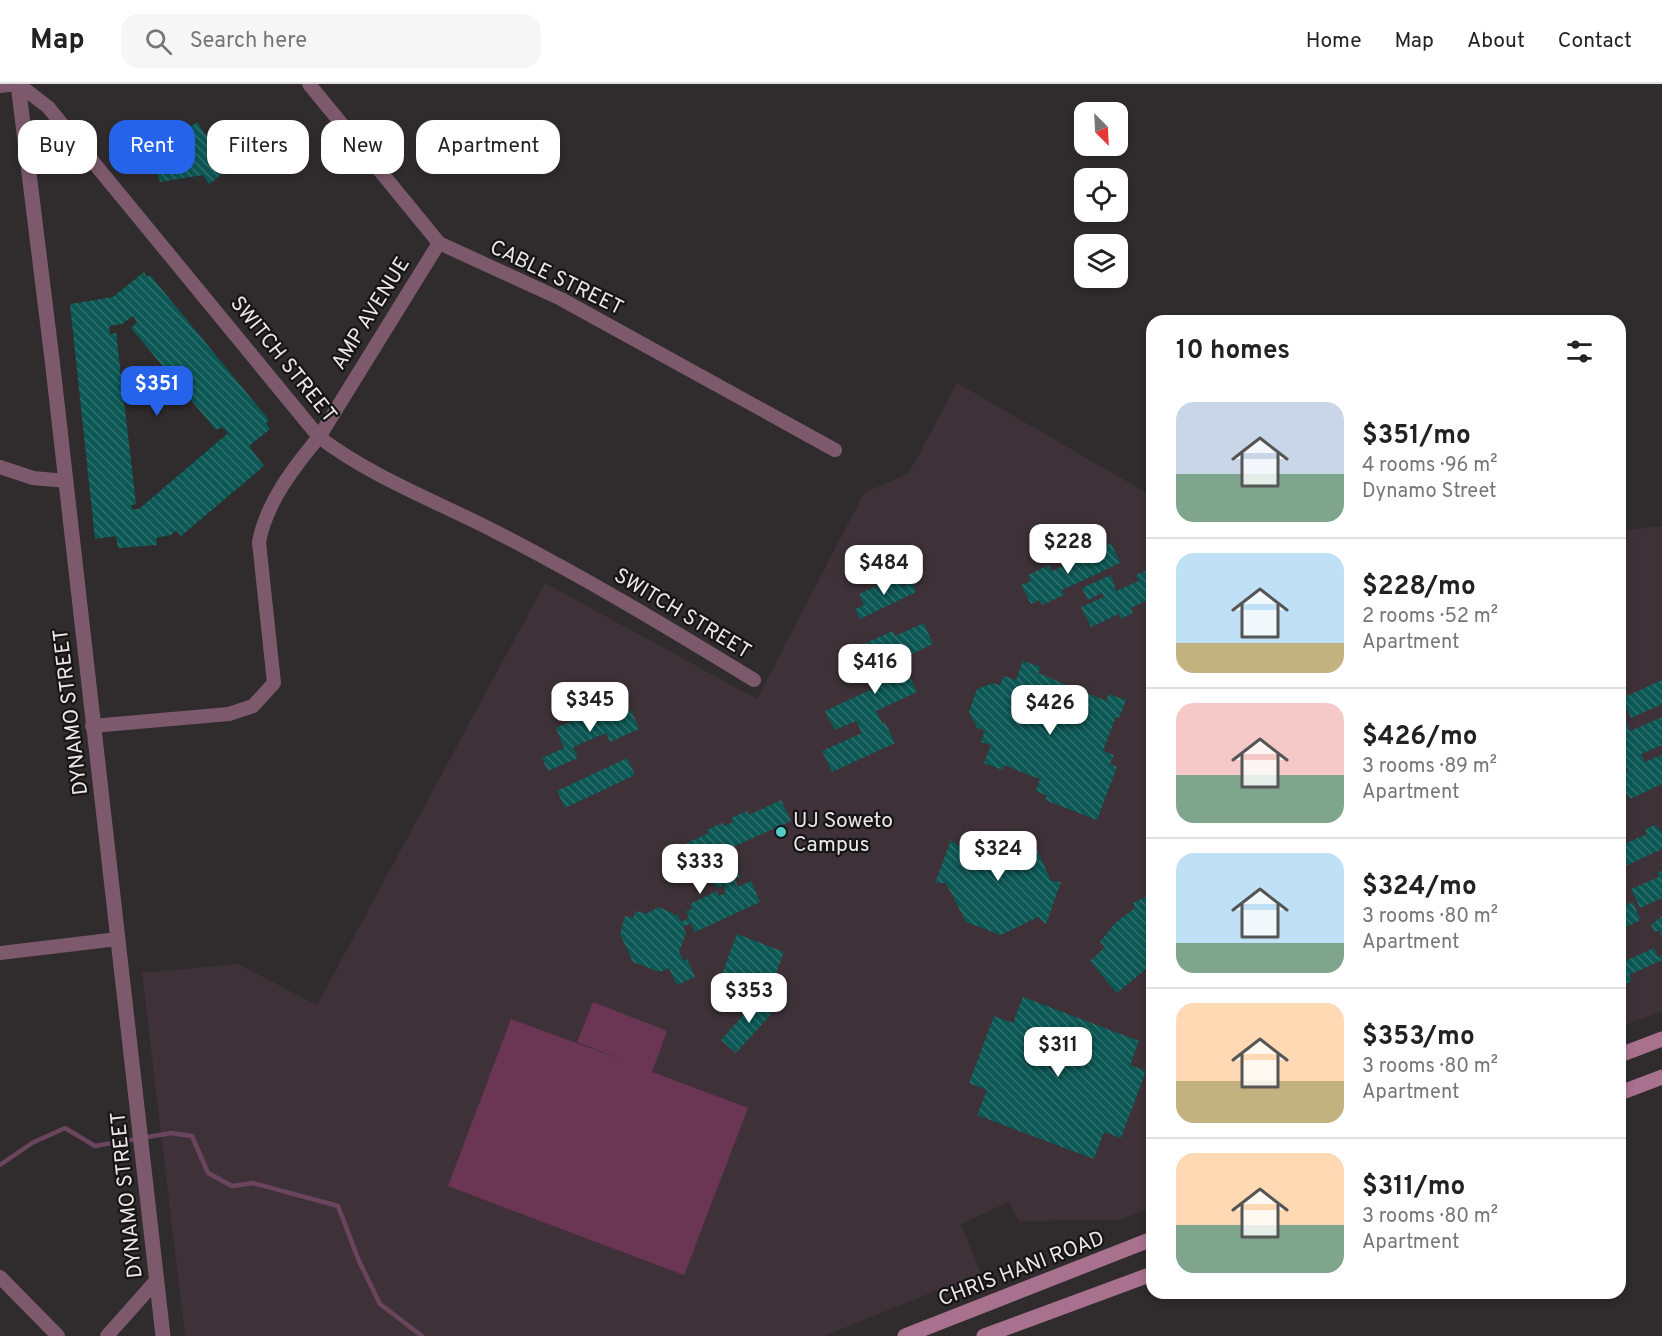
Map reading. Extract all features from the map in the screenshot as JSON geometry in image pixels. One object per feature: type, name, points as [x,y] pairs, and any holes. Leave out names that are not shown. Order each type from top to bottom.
[{"type":"main road","points":[[1626,1053],[1662,1039]]},
{"type":"main road","points":[[1626,1091],[1662,1077]]},
{"type":"main road","name":"CHRIS HANI ROAD","points":[[905,1336],[1146,1241]]},
{"type":"main road","points":[[984,1336],[1146,1276]]},
{"type":"street","points":[[0,86],[18,84]]},
{"type":"street","name":"SWITCH STREET","points":[[18,84],[35,95],[58,119],[319,437],[342,454],[389,481],[494,531],[603,589],[754,680]]},
{"type":"street","name":"DYNAMO STREET","points":[[18,84],[66,481],[162,1336]]},
{"type":"street","name":"CABLE STREET","points":[[309,84],[439,243],[561,299],[835,450]]},
{"type":"street","name":"AMP AVENUE","points":[[92,726],[229,714],[253,706],[274,683],[259,542],[263,520],[300,459],[319,437],[439,243]]},
{"type":"street","points":[[0,467],[33,478],[66,481]]},
{"type":"street","points":[[0,954],[118,939]]},
{"type":"street","points":[[0,1277],[58,1336]]},
{"type":"street","points":[[107,1336],[155,1282]]},
{"type":"shaded area","name":"UJ Soweto Campus","points":[[957,383],[1146,493],[1146,1209],[1119,1220],[1018,1221],[1009,1202],[961,1224],[981,1273],[824,1336],[185,1336],[142,973],[238,964],[317,1005],[545,583],[757,699],[864,493],[909,473]]},
{"type":"shaded area","points":[[1662,526],[1662,1011],[1626,1025],[1626,530]]},
{"type":"shaded area","points":[[593,1002],[667,1031],[652,1072],[748,1108],[684,1275],[448,1186],[511,1019],[628,1062],[577,1042]]},
{"type":"building","points":[[197,122],[207,137],[207,174],[222,174],[209,184],[203,175],[160,182],[158,174],[195,174],[195,124]]},
{"type":"building","points":[[144,272],[147,277],[150,275],[269,420],[266,423],[270,429],[249,446],[264,466],[181,536],[176,530],[171,535],[156,538],[157,545],[118,548],[116,536],[95,539],[70,304],[113,297]],"holes":[[[133,316],[137,322],[131,328],[216,430],[222,427],[228,433],[139,509],[132,509],[131,505],[136,504],[116,333],[110,334],[109,326],[122,324]]]},
{"type":"building","points":[[1111,543],[1120,563],[1062,590],[1064,595],[1042,605],[1040,600],[1031,604],[1021,585],[1031,581],[1028,575],[1049,565],[1052,571]]},
{"type":"building","points":[[1146,571],[1146,601],[1131,608],[1133,613],[1121,619],[1119,614],[1091,627],[1081,607],[1104,597],[1102,593],[1088,600],[1082,588],[1111,575],[1116,591],[1139,581],[1136,575]]},
{"type":"building","points":[[898,576],[903,586],[912,582],[916,592],[860,619],[855,609],[864,605],[859,594]]},
{"type":"building","points":[[924,623],[933,644],[895,662],[902,676],[908,673],[917,692],[876,711],[883,724],[885,722],[895,743],[832,772],[822,751],[862,733],[856,721],[835,730],[825,711],[881,685],[875,671],[861,678],[851,656],[862,651],[859,646],[893,631],[895,636]]},
{"type":"building","points":[[1023,661],[1041,667],[1038,673],[1106,701],[1108,694],[1126,700],[1119,718],[1116,717],[1103,751],[1114,755],[1110,764],[1117,767],[1097,820],[1045,800],[1047,796],[1036,791],[1040,779],[1004,765],[1003,770],[984,763],[991,745],[981,742],[985,730],[977,728],[969,712],[977,689],[993,683],[1000,685],[1004,676],[1016,680]]},
{"type":"building","points":[[1662,680],[1662,704],[1631,718],[1626,707],[1626,692],[1627,696]]},
{"type":"building","points":[[608,705],[614,718],[631,710],[639,729],[610,742],[606,733],[573,747],[578,758],[548,771],[542,758],[564,748],[556,728]]},
{"type":"building","points":[[1662,717],[1662,745],[1641,754],[1645,762],[1662,755],[1662,784],[1630,799],[1628,794],[1626,795],[1626,771],[1628,770],[1626,766],[1626,722],[1630,731]]},
{"type":"building","points":[[627,758],[635,775],[565,808],[557,791]]},
{"type":"building","points":[[781,800],[791,821],[724,851],[728,861],[731,859],[740,877],[735,879],[738,887],[751,881],[760,902],[695,932],[691,923],[683,927],[686,933],[679,952],[684,961],[687,959],[695,977],[677,985],[669,968],[660,972],[633,962],[620,934],[625,916],[633,918],[636,911],[646,914],[659,907],[678,916],[681,922],[689,918],[686,911],[692,909],[690,904],[717,891],[719,896],[726,893],[723,885],[716,888],[708,870],[716,866],[711,857],[685,869],[676,848],[709,833],[707,830],[722,823],[724,826],[733,822],[731,818],[747,811],[749,815]]},
{"type":"building","points":[[1655,825],[1662,832],[1662,849],[1626,866],[1626,843],[1647,834],[1645,829]]},
{"type":"building","points":[[996,831],[1035,845],[1051,881],[1061,882],[1046,924],[1038,917],[1001,935],[966,922],[946,883],[935,883],[951,840],[959,846]]},
{"type":"building","points":[[1662,871],[1662,898],[1640,908],[1631,889],[1659,877],[1657,873]]},
{"type":"building","points":[[1146,897],[1146,969],[1117,993],[1090,961],[1105,947],[1100,942],[1115,923],[1135,908],[1133,903]]},
{"type":"building","points":[[1633,902],[1640,920],[1626,927],[1626,905]]},
{"type":"building","points":[[1662,916],[1662,937],[1659,930],[1655,932],[1651,925]]},
{"type":"building","points":[[737,934],[784,952],[766,1000],[719,982]]},
{"type":"building","points":[[1654,948],[1658,957],[1662,955],[1662,960],[1629,975],[1632,981],[1626,984],[1626,961]]},
{"type":"building","points":[[776,997],[782,1002],[736,1053],[721,1040],[756,1001],[763,1007]]},
{"type":"building","points":[[1023,997],[1139,1041],[1130,1065],[1146,1071],[1121,1138],[1104,1132],[1094,1159],[977,1115],[987,1090],[969,1083],[994,1016],[1013,1023]]},
{"type":"waterway","points":[[0,1165],[32,1143],[65,1128],[95,1146],[171,1133],[192,1136],[208,1173],[232,1186],[253,1183],[338,1206],[359,1261],[380,1304],[422,1336]]},
{"type":"place","name":"UJ Soweto Campus","points":[[781,832]]}]
